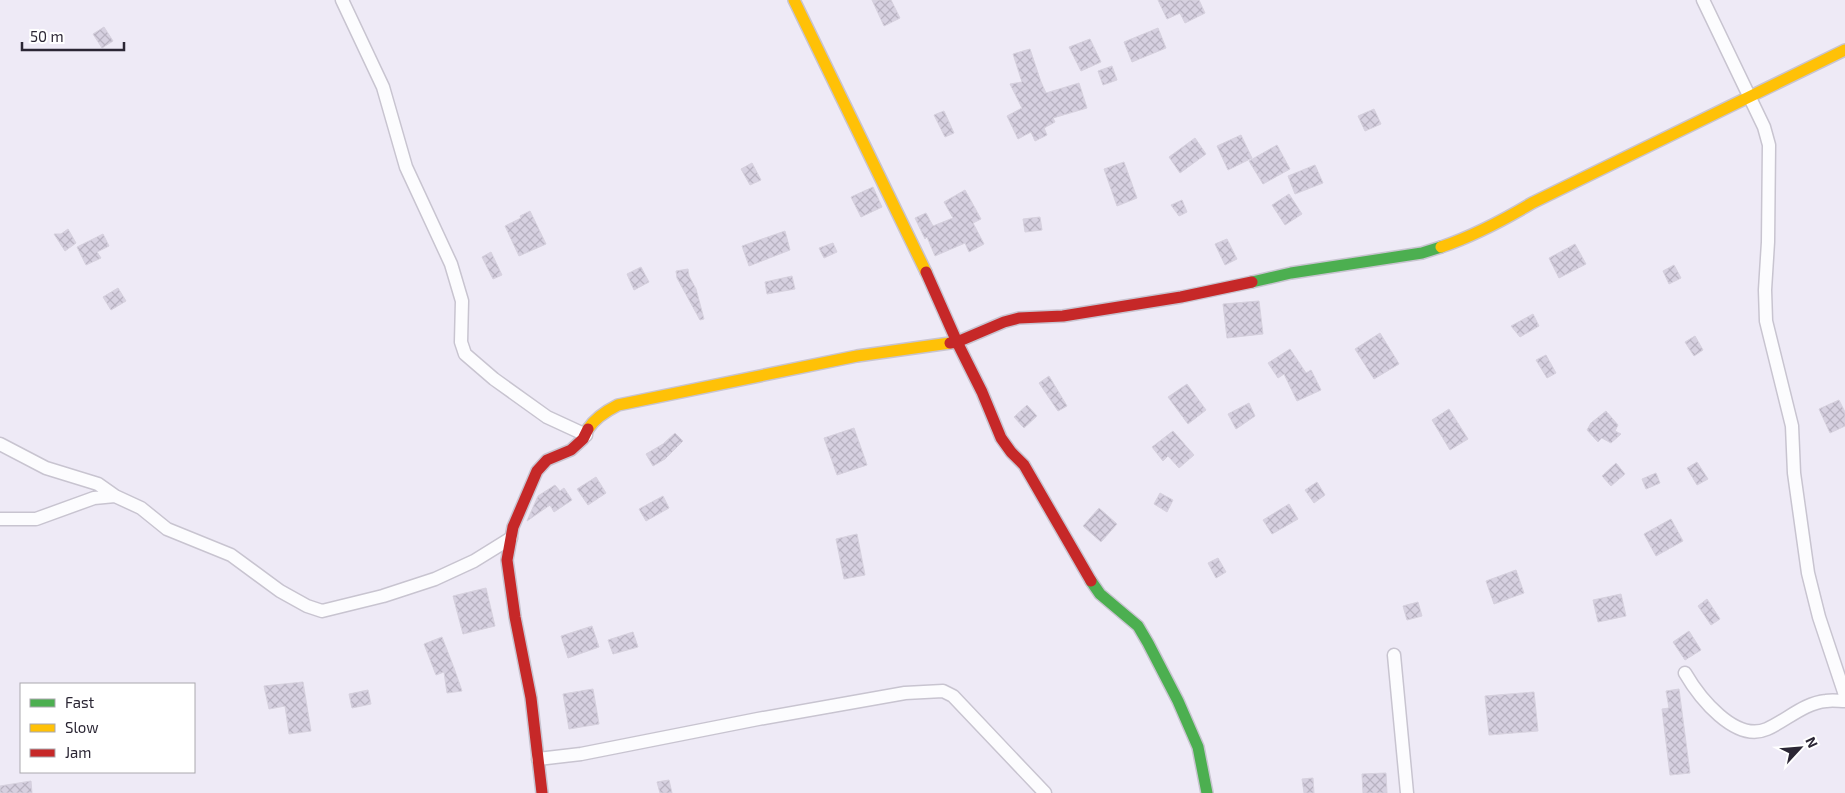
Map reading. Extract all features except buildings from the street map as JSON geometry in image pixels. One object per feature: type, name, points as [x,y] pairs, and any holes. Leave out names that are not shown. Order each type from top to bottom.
[{"type":"street","points":[[342,0],[383,87],[406,167],[451,264],[462,301],[461,342],[465,354],[494,379],[548,417],[586,435]]},
{"type":"street","points":[[794,0],[939,298],[1001,438],[1024,465],[1088,578],[1100,594],[1138,626],[1148,643],[1178,701],[1198,747],[1208,793]]},
{"type":"street","points":[[1703,0],[1750,96],[1769,145],[1768,242],[1765,290],[1766,321],[1792,426],[1794,473],[1808,573],[1818,617],[1845,695]]},
{"type":"street","points":[[542,793],[531,698],[514,617],[507,560],[513,527],[537,471],[547,460],[571,450],[586,435],[592,423],[605,412],[618,405],[857,356],[957,342],[1018,318],[1073,314],[1181,297],[1301,272],[1422,253],[1466,238],[1500,222],[1532,203],[1648,148],[1845,50]]},
{"type":"street","points":[[0,444],[46,468],[98,484],[115,496],[141,508],[167,529],[230,555],[280,591],[307,606],[322,611],[383,596],[435,579],[474,561],[511,538]]},
{"type":"street","points":[[0,519],[36,519],[94,498],[115,496]]},
{"type":"street","points":[[1394,655],[1407,793]]},
{"type":"street","points":[[1685,673],[1696,691],[1726,721],[1743,730],[1757,732],[1767,730],[1801,709],[1816,703],[1826,700],[1845,701]]},
{"type":"street","points":[[538,759],[581,754],[758,718],[862,700],[905,693],[943,691],[953,696],[1045,793]]},
{"type":"traffic: fast","points":[[1252,282],[1291,273],[1422,253],[1441,247]]},
{"type":"traffic: fast","points":[[1091,581],[1100,594],[1138,626],[1148,643],[1178,701],[1198,747],[1207,793]]},
{"type":"traffic: slow","points":[[794,0],[926,272]]},
{"type":"traffic: slow","points":[[1441,247],[1487,228],[1532,203],[1845,50]]},
{"type":"traffic: slow","points":[[588,429],[601,415],[618,405],[857,356],[950,343]]},
{"type":"traffic: jam","points":[[926,272],[957,342],[982,392],[1001,438],[1024,465],[1091,581]]},
{"type":"traffic: jam","points":[[950,343],[1019,318],[1063,316],[1181,297],[1252,282]]},
{"type":"traffic: jam","points":[[542,793],[531,698],[515,617],[507,560],[513,527],[537,471],[547,460],[571,450],[583,439],[588,429]]}]
